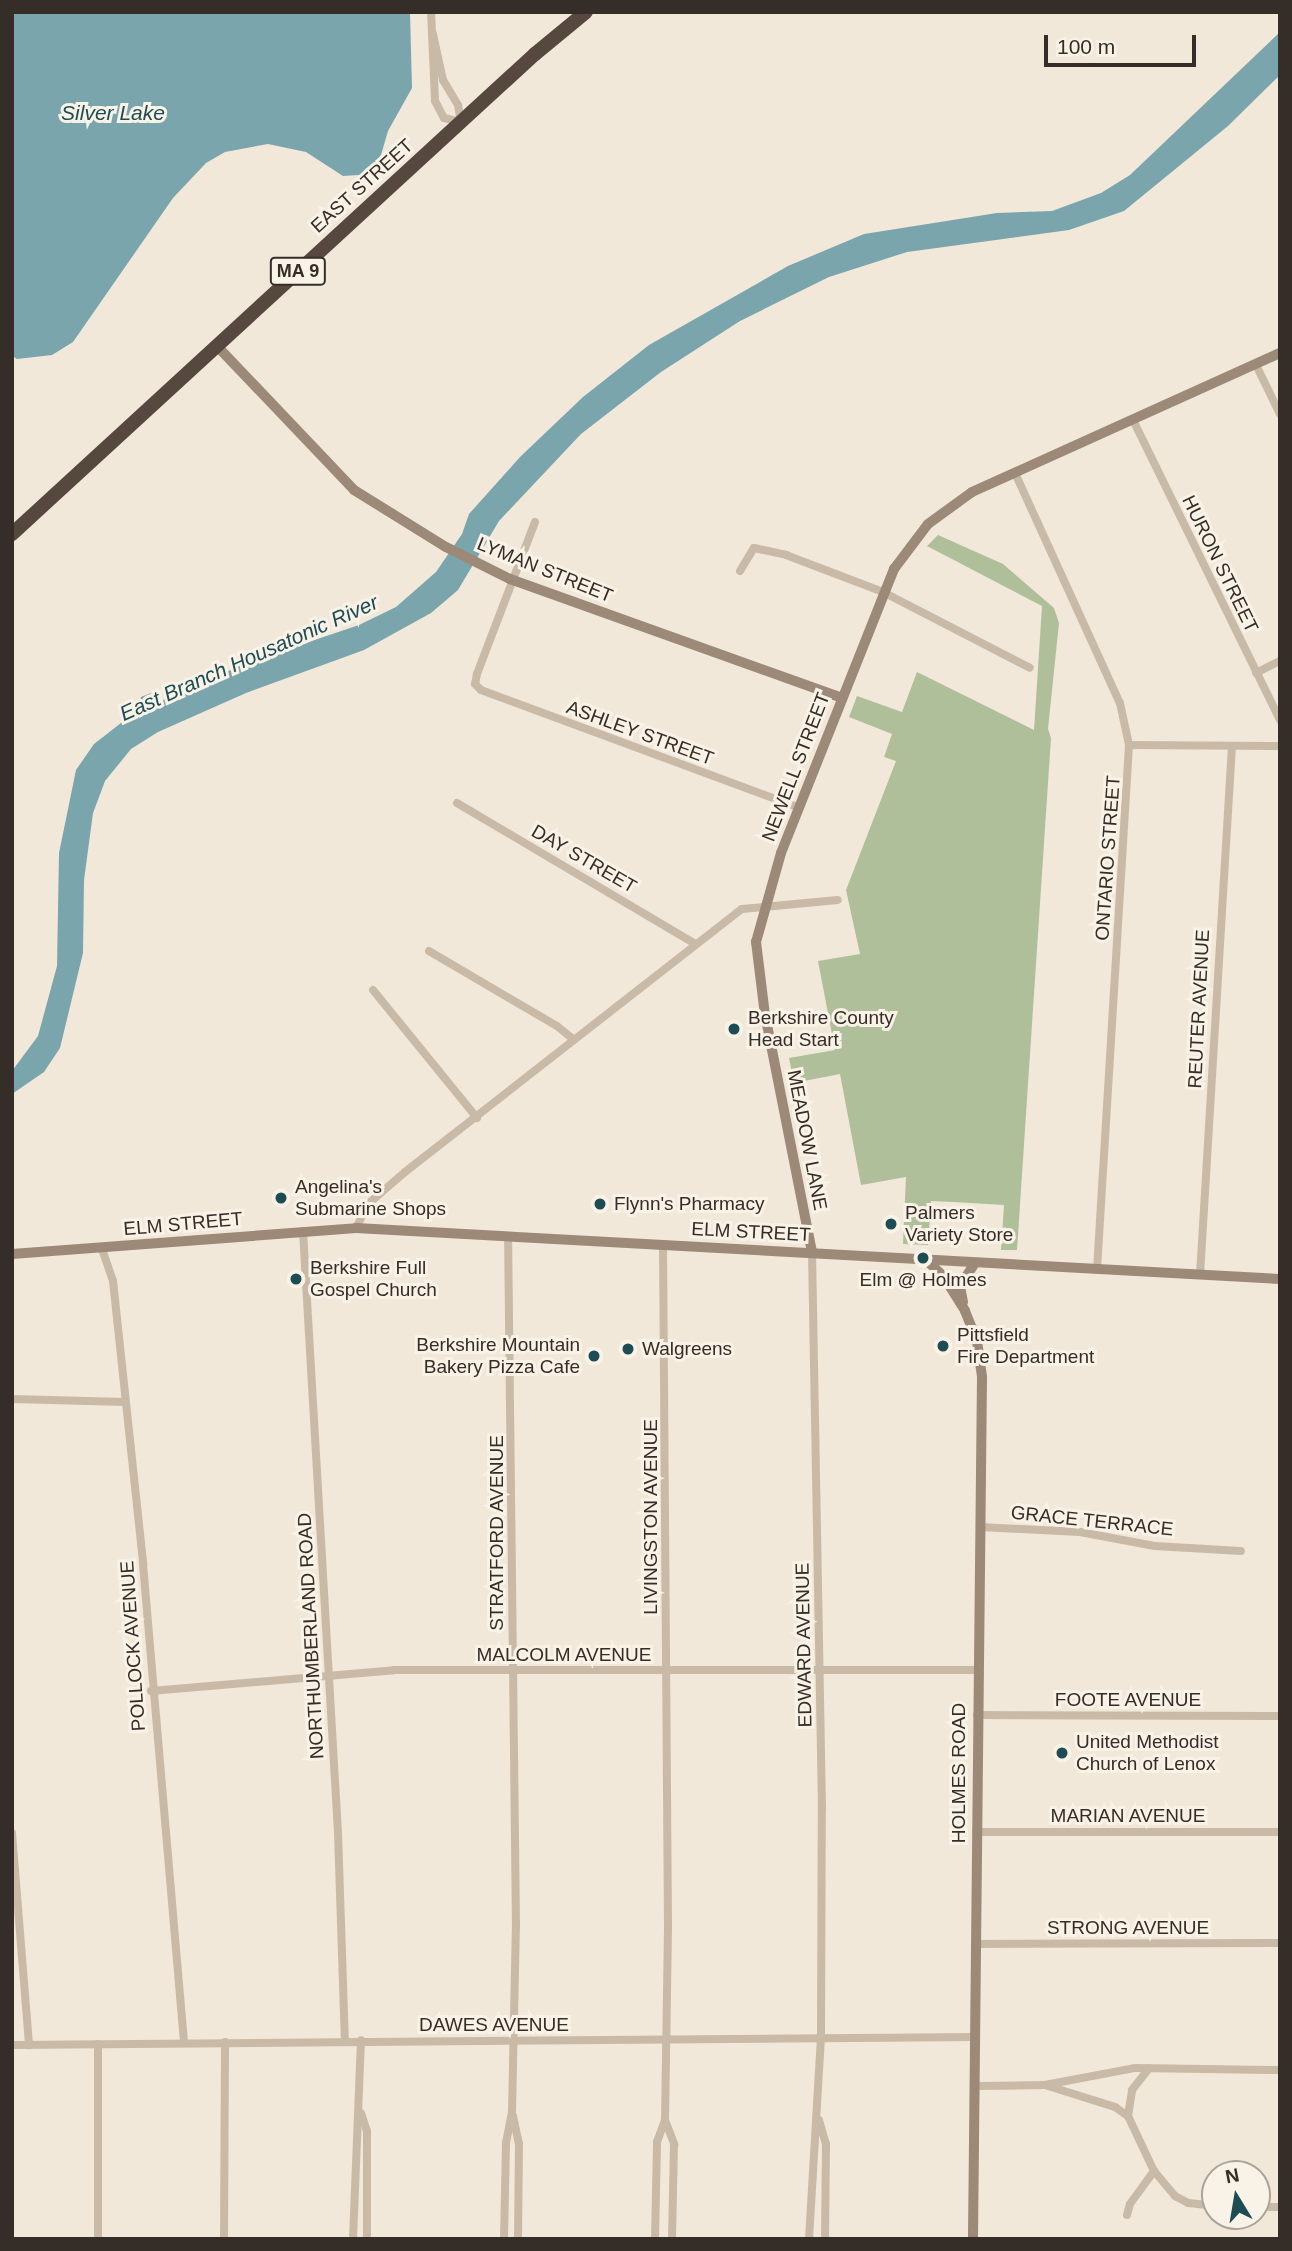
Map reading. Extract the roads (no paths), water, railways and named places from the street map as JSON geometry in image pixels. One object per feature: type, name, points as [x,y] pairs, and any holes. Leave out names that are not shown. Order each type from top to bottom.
[{"type":"highway","name":"EAST STREET","points":[[12,534],[460,122],[586,12]]},
{"type":"street","points":[[431,12],[435,101],[444,117],[460,122],[458,105],[443,80],[433,34]]},
{"type":"street","name":"LYMAN STREET","points":[[217,346],[354,490],[446,547],[510,579],[842,698]]},
{"type":"street","name":"NEWELL STREET","points":[[763,910],[798,807],[883,592],[903,553],[933,519],[972,492],[1134,422],[1280,353]]},
{"type":"street","points":[[1256,365],[1280,414]]},
{"type":"street","name":"HURON STREET","points":[[1134,422],[1280,720]]},
{"type":"street","name":"ONTARIO STREET","points":[[1015,473],[1120,703],[1129,745],[1097,1269]]},
{"type":"street","points":[[510,579],[535,522]]},
{"type":"street","points":[[740,571],[749,552],[761,548],[883,592],[1030,668]]},
{"type":"street","name":"ASHLEY STREET","points":[[510,579],[475,683],[481,690],[798,807]]},
{"type":"street","points":[[1256,673],[1280,661]]},
{"type":"street","points":[[1129,745],[1280,746]]},
{"type":"street","name":"REUTER AVENUE","points":[[1200,1275],[1232,746]]},
{"type":"street","name":"DAY STREET","points":[[457,803],[695,944]]},
{"type":"street","points":[[356,1228],[368,1204],[742,909],[763,910],[838,900]]},
{"type":"street","name":"MEADOW LANE","points":[[763,910],[757,969],[812,1252]]},
{"type":"street","points":[[429,951],[557,1026],[574,1040]]},
{"type":"street","points":[[373,990],[477,1118]]},
{"type":"street","name":"ELM STREET","points":[[12,1254],[356,1228],[1280,1279]]},
{"type":"street","name":"NORTHUMBERLAND ROAD","points":[[303,1231],[345,2040]]},
{"type":"street","name":"STRATFORD AVENUE","points":[[508,1236],[513,1671],[512,2113]]},
{"type":"street","name":"LIVINGSTON AVENUE","points":[[663,1245],[668,1670],[665,2120]]},
{"type":"street","name":"POLLOCK AVENUE","points":[[102,1249],[113,1282],[184,2043]]},
{"type":"street","name":"EDWARD AVENUE","points":[[812,1252],[820,1669],[821,2038],[818,2119]]},
{"type":"street","name":"HOLMES ROAD","points":[[925,1259],[944,1277],[965,1311],[977,1341],[982,1377],[973,2239]]},
{"type":"street","name":"HOLMES ROAD","points":[[965,1311],[960,1286],[975,1263]]},
{"type":"street","points":[[12,1399],[125,1402]]},
{"type":"street","name":"GRACE TERRACE","points":[[980,1527],[1080,1532],[1155,1546],[1241,1551]]},
{"type":"street","name":"MALCOLM AVENUE","points":[[151,1691],[394,1670],[978,1670]]},
{"type":"street","name":"FOOTE AVENUE","points":[[977,1715],[1280,1716]]},
{"type":"street","name":"MARIAN AVENUE","points":[[976,1832],[1280,1832]]},
{"type":"street","points":[[12,1833],[29,2045]]},
{"type":"street","name":"STRONG AVENUE","points":[[976,1944],[1280,1943]]},
{"type":"street","name":"DAWES AVENUE","points":[[12,2045],[345,2040],[976,2037]]},
{"type":"street","points":[[361,2040],[361,2113],[367,2131],[367,2239]]},
{"type":"street","points":[[224,2239],[225,2042]]},
{"type":"street","points":[[98,2044],[98,2239]]},
{"type":"street","points":[[976,2086],[1045,2085],[1087,2074],[1149,2068],[1280,2070]]},
{"type":"street","points":[[1149,2068],[1132,2090],[1128,2116],[1154,2171],[1175,2196],[1188,2203],[1201,2204]]},
{"type":"street","points":[[1045,2085],[1128,2116]]},
{"type":"street","points":[[353,2239],[354,2131],[361,2113]]},
{"type":"street","points":[[503,2239],[506,2143],[512,2113]]},
{"type":"street","points":[[512,2113],[519,2144],[518,2239]]},
{"type":"street","points":[[809,2239],[812,2143],[818,2119]]},
{"type":"street","points":[[818,2119],[826,2144],[825,2239]]},
{"type":"street","points":[[654,2239],[657,2142],[665,2120]]},
{"type":"street","points":[[665,2120],[674,2144],[672,2239]]},
{"type":"street","points":[[1127,2216],[1130,2204],[1154,2171]]},
{"type":"water","name":"Silver Lake","points":[[12,12],[410,12],[412,88],[388,131],[381,155],[370,170],[359,175],[343,176],[306,152],[268,144],[225,152],[206,163],[173,198],[73,342],[52,355],[17,359],[12,356]]},
{"type":"water","points":[[1280,32],[1280,75],[1228,126],[1124,211],[1069,230],[907,252],[829,277],[740,321],[661,372],[581,434],[499,521],[458,590],[431,613],[364,650],[246,693],[158,732],[131,749],[105,781],[93,813],[84,880],[83,953],[60,1048],[44,1072],[12,1094],[12,1071],[38,1036],[57,966],[59,853],[76,770],[94,744],[139,709],[141,697],[151,693],[157,702],[178,695],[241,665],[359,625],[396,607],[436,572],[462,534],[469,514],[520,457],[583,397],[649,345],[788,266],[864,234],[997,213],[1052,211],[1101,193],[1130,175]]},
{"type":"place","name":"Berkshire County Head Start","points":[[734,1029]]},
{"type":"place","name":"Angelina's Submarine Shops","points":[[281,1198]]},
{"type":"place","name":"Flynn's Pharmacy","points":[[600,1204]]},
{"type":"place","name":"Palmers Variety Store","points":[[891,1224]]},
{"type":"place","name":"Elm @ Holmes","points":[[923,1258]]},
{"type":"place","name":"Berkshire Full Gospel Church","points":[[296,1279]]},
{"type":"place","name":"Pittsfield Fire Department","points":[[943,1346]]},
{"type":"place","name":"Walgreens","points":[[628,1349]]},
{"type":"place","name":"Berkshire Mountain Bakery Pizza Cafe","points":[[594,1356]]},
{"type":"place","name":"United Methodist Church of Lenox","points":[[1062,1753]]},
{"type":"water label","name":"East Branch Housatonic River","points":[[249,658]]}]
